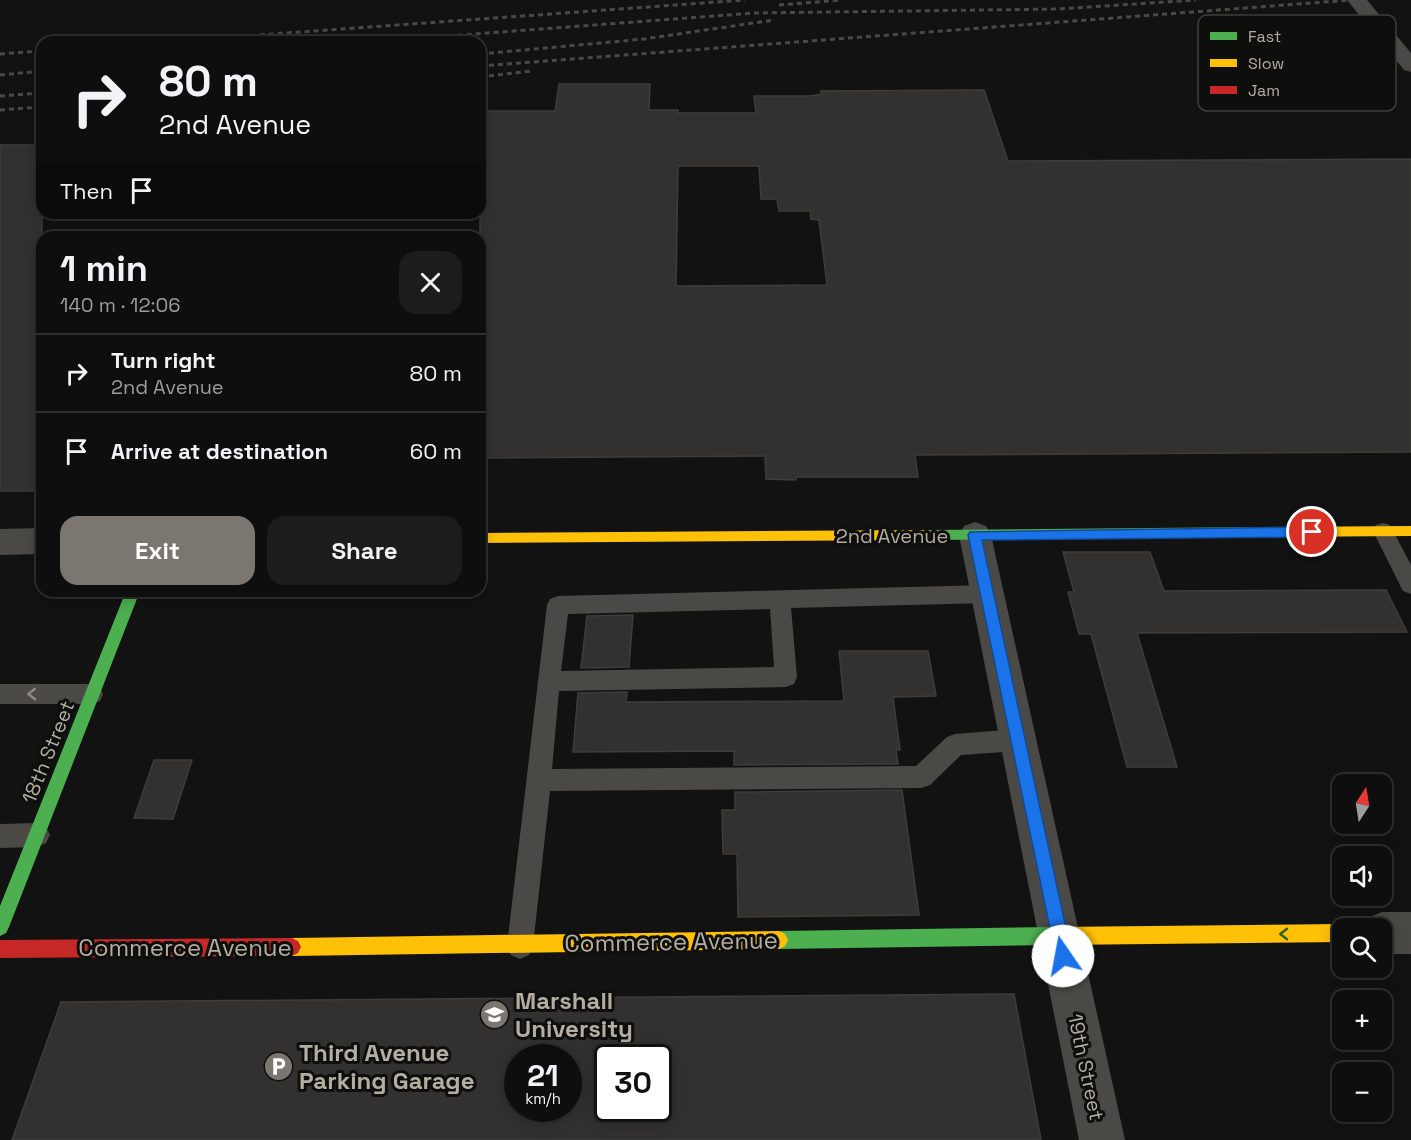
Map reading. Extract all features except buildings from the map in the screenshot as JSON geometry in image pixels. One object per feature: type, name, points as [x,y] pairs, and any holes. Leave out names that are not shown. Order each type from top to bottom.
[{"type":"street","points":[[1357,0],[1369,15]]},
{"type":"street","points":[[1396,48],[1411,66]]},
{"type":"street","name":"2nd Avenue","points":[[486,538],[1411,531]]},
{"type":"street","name":"19th Street","points":[[975,535],[1102,1140]]},
{"type":"street","points":[[0,542],[36,541]]},
{"type":"street","name":"18th Street","points":[[0,927],[131,597]]},
{"type":"street","name":"Commerce Avenue","points":[[0,949],[520,946],[582,942],[1332,933]]},
{"type":"street","points":[[1392,933],[1411,933]]},
{"type":"lane","points":[[1383,531],[1411,585]]},
{"type":"lane","points":[[520,946],[558,605],[988,594]]},
{"type":"lane","points":[[549,681],[786,677],[780,600]]},
{"type":"lane","points":[[0,694],[92,694]]},
{"type":"lane","points":[[539,780],[921,777],[955,745],[1018,740]]},
{"type":"lane","points":[[0,836],[37,835]]},
{"type":"railway","points":[[244,36],[745,0]]},
{"type":"railway","points":[[779,5],[842,0]]},
{"type":"railway","points":[[448,36],[754,13],[1059,9],[1196,0]]},
{"type":"railway","points":[[486,66],[1351,0]]},
{"type":"railway","points":[[486,53],[644,39],[774,20]]},
{"type":"railway","points":[[0,54],[36,51]]},
{"type":"railway","points":[[486,76],[531,71]]},
{"type":"railway","points":[[0,75],[36,72]]},
{"type":"railway","points":[[0,96],[36,93]]},
{"type":"railway","points":[[0,110],[36,107]]},
{"type":"traffic: fast","points":[[929,535],[1259,532]]},
{"type":"traffic: fast","points":[[0,927],[131,597]]},
{"type":"traffic: fast","points":[[779,940],[1056,936]]},
{"type":"traffic: slow","points":[[1259,532],[1411,531]]},
{"type":"traffic: slow","points":[[486,538],[929,535]]},
{"type":"traffic: slow","points":[[1056,936],[1332,933]]},
{"type":"traffic: slow","points":[[292,947],[779,940]]},
{"type":"traffic: jam","points":[[0,949],[292,947]]},
{"type":"place","name":"Marshall University","points":[[494,1015]]},
{"type":"place","name":"Third Avenue Parking Garage","points":[[278,1067]]},
{"type":"route","points":[[1063,956],[975,535],[1312,532]]}]
